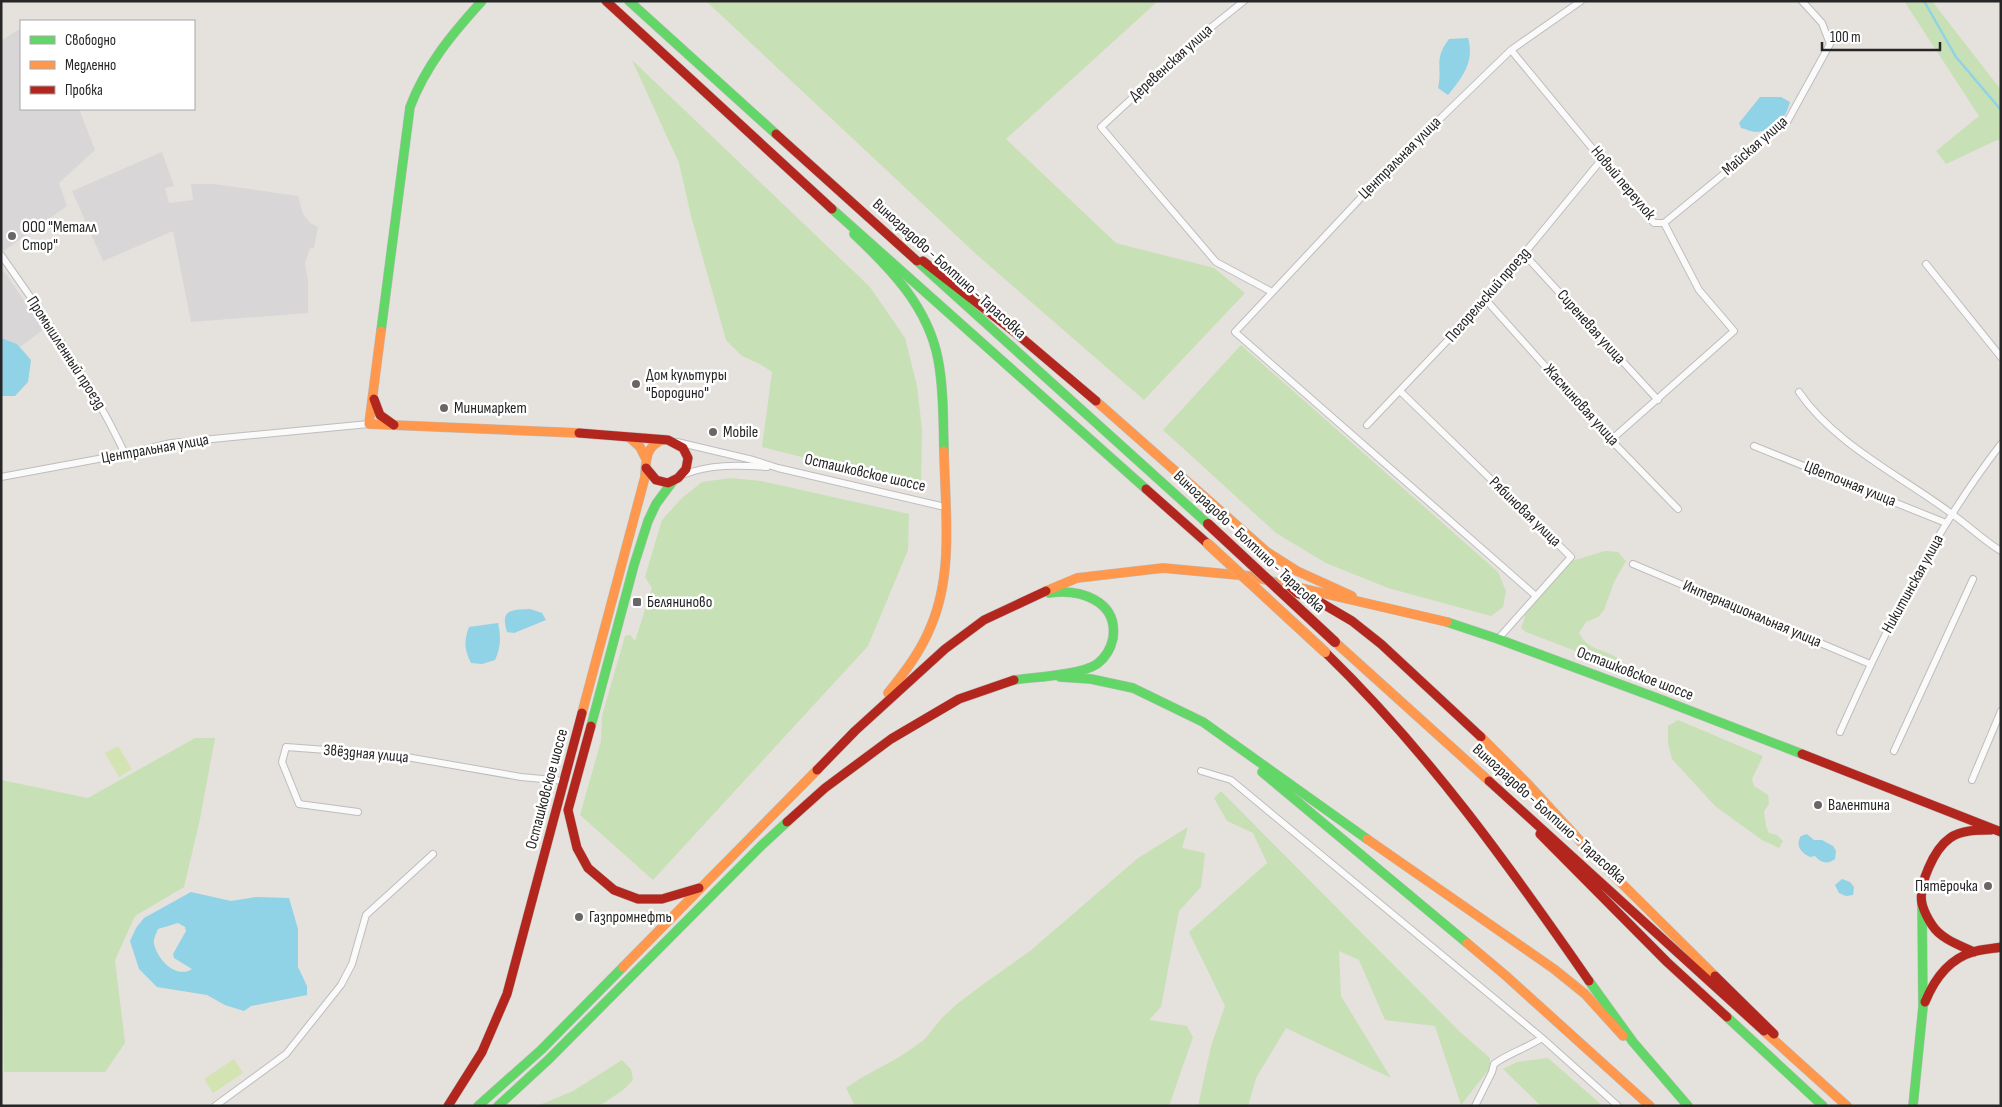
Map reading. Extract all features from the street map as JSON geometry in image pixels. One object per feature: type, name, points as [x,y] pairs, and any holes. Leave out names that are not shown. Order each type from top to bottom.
[{"type":"main road","points":[[369,424],[410,107],[422,73],[433,57],[482,1]]},
{"type":"main road","name":"Виноградово - Болтино - Тарасовка","points":[[606,1],[781,162],[1208,544],[1325,652],[1414,744],[1485,832],[1627,1036],[1661,1079],[1688,1106]]},
{"type":"main road","name":"Виноградово - Болтино - Тарасовка","points":[[629,1],[1848,1106]]},
{"type":"main road","points":[[781,162],[897,276],[918,305],[930,332],[938,358],[942,397],[945,507],[942,584],[935,615],[922,646],[904,674],[869,717]]},
{"type":"main road","points":[[884,231],[1017,334],[1066,375],[1267,552],[1297,571],[1370,604]]},
{"type":"main road","points":[[373,394],[380,416],[385,421],[397,426]]},
{"type":"main road","name":"Осташковское шоссе","points":[[369,424],[554,430],[630,438],[651,438],[676,442]]},
{"type":"main road","points":[[630,438],[640,447],[645,457]]},
{"type":"main road","points":[[645,457],[647,451],[654,443],[665,440]]},
{"type":"main road","points":[[676,442],[684,449],[688,459],[682,475]]},
{"type":"main road","name":"Осташковское шоссе","points":[[448,1106],[480,1057],[501,1013],[517,961],[646,468],[645,457]]},
{"type":"main road","points":[[646,468],[648,473],[657,480],[673,481]]},
{"type":"main road","name":"Осташковское шоссе","points":[[682,475],[673,481],[656,504],[637,556],[568,810],[575,839],[588,868],[609,887],[630,897],[652,900],[672,898],[703,886]]},
{"type":"main road","name":"Осташковское шоссе","points":[[1024,600],[1077,578],[1163,568],[1249,576],[1450,623],[1684,708],[2000,832]]},
{"type":"main road","points":[[1262,579],[1318,601],[1352,621],[1381,644],[1472,728],[1527,783],[1592,854],[1848,1106]]},
{"type":"main road","points":[[478,1106],[542,1050],[869,717],[945,649],[984,620],[1024,600],[1054,592],[1078,593],[1092,598],[1104,607],[1113,622],[1115,632],[1104,659],[1093,667],[1013,680],[959,699],[891,739],[825,788],[762,845],[548,1060],[498,1106]]},
{"type":"main road","points":[[1045,676],[1092,679],[1133,688],[1203,722],[1554,969],[1585,994],[1661,1079]]},
{"type":"main road","points":[[1203,722],[1505,975],[1650,1106]]},
{"type":"main road","points":[[1460,753],[1667,962],[1823,1106]]},
{"type":"main road","points":[[1913,1106],[1923,1007],[1923,884],[1934,856],[1949,838],[1967,830],[2000,832]]},
{"type":"main road","points":[[1922,903],[1933,926],[1945,938],[1974,952]]},
{"type":"main road","points":[[1923,1007],[1938,974],[1954,961],[1974,952],[1988,951],[2001,947]]},
{"type":"street","name":"Деревенская улица","points":[[1244,1],[1194,41],[1101,127],[1216,262],[1272,292]]},
{"type":"street","name":"Центральная улица","points":[[1536,596],[1235,332],[1384,173],[1511,50],[1581,1]]},
{"type":"street","name":"Майская улица","points":[[1664,223],[1787,122],[1830,44],[1822,23],[1802,1]]},
{"type":"street","name":"Новый переулок","points":[[1511,50],[1654,223],[1664,223],[1700,290],[1734,331],[1611,440]]},
{"type":"street","name":"Погорельский проезд","points":[[1367,425],[1486,300],[1602,159]]},
{"type":"street","name":"Сиреневая улица","points":[[1524,254],[1658,400]]},
{"type":"street","name":"Промышленный проезд","points":[[1,255],[54,330],[110,422],[125,454]]},
{"type":"street","points":[[1926,264],[2001,357]]},
{"type":"street","name":"Жасминовая улица","points":[[1486,300],[1611,440],[1678,509]]},
{"type":"street","name":"Рябиновая улица","points":[[1400,391],[1571,557],[1498,639]]},
{"type":"street","points":[[1799,392],[1807,404],[1848,442],[1952,514],[1984,541],[2001,551]]},
{"type":"street","name":"Центральная улица","points":[[1,477],[125,454],[171,443],[369,424]]},
{"type":"street","name":"Осташковское шоссе","points":[[676,442],[945,507]]},
{"type":"street","name":"Никитинская улица","points":[[1840,732],[1870,664],[1906,592],[1976,476],[2001,444]]},
{"type":"street","name":"Цветочная улица","points":[[1754,446],[1946,523]]},
{"type":"street","name":"Осташковское шоссе","points":[[682,475],[722,465],[778,468]]},
{"type":"street","name":"Интернациональная улица","points":[[1633,564],[1870,664]]},
{"type":"street","points":[[1894,751],[1973,579]]},
{"type":"street","points":[[1972,780],[2001,711]]},
{"type":"street","name":"Звёздная улица","points":[[358,812],[299,804],[282,762],[286,747],[395,755],[521,777],[564,781]]},
{"type":"street","points":[[1201,771],[1231,780],[1542,1038],[1618,1106]]},
{"type":"street","points":[[215,1106],[286,1054],[341,985],[352,964],[366,915],[433,854]]},
{"type":"street","points":[[1476,1106],[1494,1064],[1501,1059],[1530,1047],[1542,1038]]},
{"type":"shaded area","points":[[20,29],[20,110],[79,110],[95,150],[59,183],[67,206],[4,251],[1,247],[1,41]]},
{"type":"shaded area","points":[[162,152],[174,186],[165,188],[169,203],[193,200],[191,184],[214,184],[298,196],[303,214],[310,223],[318,227],[314,248],[310,248],[305,264],[308,280],[308,313],[191,322],[173,231],[103,261],[72,191]]},
{"type":"shaded area","points":[[1,267],[44,329],[20,347],[1,338]]},
{"type":"green space","points":[[706,1],[1158,1],[1006,139],[1116,243],[1214,268],[1245,293],[1144,400],[976,254]]},
{"type":"green space","points":[[1904,1],[1932,1],[2001,90],[2001,141],[1997,140],[1946,164],[1936,151],[1979,116]]},
{"type":"green space","points":[[632,60],[870,287],[905,338],[917,386],[922,430],[921,487],[762,447],[772,372],[742,356],[726,340],[691,216],[679,163]]},
{"type":"green space","points":[[1241,345],[1498,572],[1506,591],[1503,607],[1491,616],[1388,588],[1326,563],[1276,533],[1163,430]]},
{"type":"green space","points":[[731,478],[761,481],[909,514],[908,550],[868,646],[653,880],[580,815],[601,741],[602,716],[625,636],[630,635],[635,641],[652,588],[645,577],[662,520],[682,498],[702,482]]},
{"type":"green space","points":[[1605,551],[1618,552],[1626,561],[1614,582],[1604,610],[1598,617],[1586,622],[1579,633],[1591,646],[1613,655],[1619,659],[1620,663],[1607,663],[1526,632],[1521,628],[1524,621],[1526,604],[1558,570],[1572,561]]},
{"type":"green space","points":[[1678,720],[1763,756],[1752,779],[1754,786],[1768,795],[1769,804],[1764,811],[1766,826],[1769,833],[1777,835],[1783,841],[1779,848],[1762,840],[1715,806],[1672,759],[1668,743],[1668,726]]},
{"type":"green space","points":[[195,738],[215,738],[200,819],[184,887],[135,916],[115,960],[125,1043],[105,1072],[4,1072],[1,780],[88,798]]},
{"type":"green space","points":[[118,746],[132,769],[119,777],[105,753]]},
{"type":"green space","points":[[1221,791],[1460,1032],[1490,1058],[1490,1068],[1461,1105],[1435,1026],[1385,1020],[1359,960],[1339,951],[1341,996],[1391,1078],[1286,1028],[1256,1078],[1248,1106],[1198,1106],[1211,1046],[1225,1006],[1189,932],[1267,863],[1253,833],[1227,821],[1214,798]]},
{"type":"green space","points":[[1188,827],[1182,848],[1205,853],[1201,887],[1179,911],[1161,1007],[1149,1020],[1187,1026],[1193,1037],[1169,1106],[855,1106],[846,1088],[901,1056],[924,1040],[942,1018],[957,1004],[1030,951],[1138,858]]},
{"type":"green space","points":[[1548,1058],[1603,1106],[1541,1106],[1503,1069],[1517,1062]]},
{"type":"green space","points":[[234,1059],[243,1073],[213,1093],[204,1079]]},
{"type":"green space","points":[[622,1060],[631,1069],[633,1080],[622,1091],[599,1106],[537,1106],[573,1091]]},
{"type":"water","points":[[1468,38],[1470,55],[1466,69],[1448,95],[1438,88],[1441,52],[1449,39]]},
{"type":"water","points":[[1760,97],[1781,97],[1790,102],[1783,118],[1779,123],[1763,131],[1755,132],[1741,128],[1739,123]]},
{"type":"water","points":[[1,338],[17,344],[31,360],[28,382],[15,396],[1,396]]},
{"type":"water","points":[[530,609],[542,613],[546,620],[514,633],[507,632],[505,619],[509,612]]},
{"type":"water","points":[[498,623],[500,642],[495,660],[482,664],[471,663],[466,645],[469,627]]},
{"type":"water","points":[[1807,834],[1814,840],[1822,840],[1833,846],[1836,851],[1835,859],[1824,862],[1815,856],[1810,857],[1804,853],[1799,846],[1799,839]]},
{"type":"water","points":[[1842,879],[1850,882],[1854,887],[1853,895],[1846,896],[1839,893],[1835,885]]},
{"type":"water","points":[[191,892],[231,901],[256,897],[289,898],[298,929],[298,967],[307,986],[307,995],[251,1006],[244,1011],[225,1005],[207,995],[157,987],[139,969],[130,941],[136,928],[144,918]],"holes":[[[178,923],[185,927],[186,931],[173,954],[174,958],[192,969],[180,972],[169,967],[164,962],[156,950],[154,940],[158,929]]]},
{"type":"waterway","points":[[1924,1],[1956,57],[2001,110]]},
{"type":"traffic: fast","points":[[381,331],[410,107],[432,64],[460,26],[482,1]]},
{"type":"traffic: fast","points":[[629,1],[776,134]]},
{"type":"traffic: fast","points":[[832,209],[1146,489]]},
{"type":"traffic: fast","points":[[854,234],[894,275],[917,306],[926,322],[933,340],[940,371],[944,451]]},
{"type":"traffic: fast","points":[[917,261],[1208,524]]},
{"type":"traffic: fast","points":[[591,726],[634,565],[648,521],[656,504],[673,481]]},
{"type":"traffic: fast","points":[[1014,680],[1057,675],[1090,668],[1103,659],[1111,645],[1113,625],[1109,614],[1103,606],[1084,595],[1061,592],[1049,593]]},
{"type":"traffic: fast","points":[[1447,622],[1665,701],[1802,754]]},
{"type":"traffic: fast","points":[[1060,677],[1091,679],[1133,688],[1203,722],[1367,839]]},
{"type":"traffic: fast","points":[[1262,772],[1467,943]]},
{"type":"traffic: fast","points":[[498,1106],[548,1060],[787,822]]},
{"type":"traffic: fast","points":[[1913,1106],[1923,1007],[1922,903]]},
{"type":"traffic: fast","points":[[478,1106],[541,1050],[623,967]]},
{"type":"traffic: fast","points":[[1589,981],[1633,1042],[1688,1106]]},
{"type":"traffic: fast","points":[[1727,1017],[1823,1106]]},
{"type":"traffic: slow","points":[[381,331],[369,424],[579,433]]},
{"type":"traffic: slow","points":[[1096,401],[1267,552],[1297,571],[1352,596]]},
{"type":"traffic: slow","points":[[630,438],[640,447],[645,457]]},
{"type":"traffic: slow","points":[[582,713],[645,477],[649,451],[652,446],[662,440]]},
{"type":"traffic: slow","points":[[888,693],[922,644],[931,626],[943,584],[946,540],[944,451]]},
{"type":"traffic: slow","points":[[1208,544],[1325,652]]},
{"type":"traffic: slow","points":[[1046,591],[1077,578],[1163,568],[1249,576],[1447,622]]},
{"type":"traffic: slow","points":[[1335,642],[1489,781]]},
{"type":"traffic: slow","points":[[1481,737],[1527,783],[1592,854],[1715,976]]},
{"type":"traffic: slow","points":[[623,967],[817,770]]},
{"type":"traffic: slow","points":[[1367,839],[1554,969],[1585,994],[1623,1036]]},
{"type":"traffic: slow","points":[[1467,943],[1650,1106]]},
{"type":"traffic: slow","points":[[1764,1031],[1847,1106]]},
{"type":"traffic: jam","points":[[606,1],[832,209]]},
{"type":"traffic: jam","points":[[776,134],[917,261]]},
{"type":"traffic: jam","points":[[923,261],[1017,334],[1096,401]]},
{"type":"traffic: jam","points":[[374,399],[380,415],[394,425]]},
{"type":"traffic: jam","points":[[579,433],[668,440],[683,448],[688,458],[686,469],[678,478],[668,483],[656,480],[646,468]]},
{"type":"traffic: jam","points":[[1146,489],[1208,544]]},
{"type":"traffic: jam","points":[[1208,524],[1335,642]]},
{"type":"traffic: jam","points":[[1289,590],[1318,601],[1352,621],[1381,644],[1481,737]]},
{"type":"traffic: jam","points":[[817,770],[855,731],[945,649],[984,620],[1046,591]]},
{"type":"traffic: jam","points":[[1325,652],[1398,729],[1465,810],[1528,894],[1589,981]]},
{"type":"traffic: jam","points":[[787,822],[825,788],[891,739],[959,699],[1014,680]]},
{"type":"traffic: jam","points":[[448,1106],[482,1052],[507,994],[582,713]]},
{"type":"traffic: jam","points":[[591,726],[568,810],[577,848],[588,868],[614,890],[638,899],[662,899],[699,888]]},
{"type":"traffic: jam","points":[[1802,754],[2001,832]]},
{"type":"traffic: jam","points":[[1489,781],[1764,1031]]},
{"type":"traffic: jam","points":[[1974,952],[1951,941],[1936,930],[1922,904],[1922,887],[1938,850],[1950,838],[1964,832],[1991,830]]},
{"type":"traffic: jam","points":[[1540,834],[1667,962],[1727,1017]]},
{"type":"traffic: jam","points":[[1925,1002],[1938,978],[1950,965],[1964,955],[2001,947]]},
{"type":"traffic: jam","points":[[1715,976],[1774,1034]]},
{"type":"place","name":"ООО \"Металл Стор\"","points":[[12,236]]},
{"type":"place","name":"Дом культуры \"Бородино\"","points":[[636,384]]},
{"type":"place","name":"Минимаркет","points":[[444,408]]},
{"type":"place","name":"Mobile","points":[[713,432]]},
{"type":"place","name":"Беляниново","points":[[637,602]]},
{"type":"place","name":"Валентина","points":[[1818,805]]},
{"type":"place","name":"Пятёрочка","points":[[1988,886]]},
{"type":"place","name":"Газпромнефть","points":[[579,917]]}]
